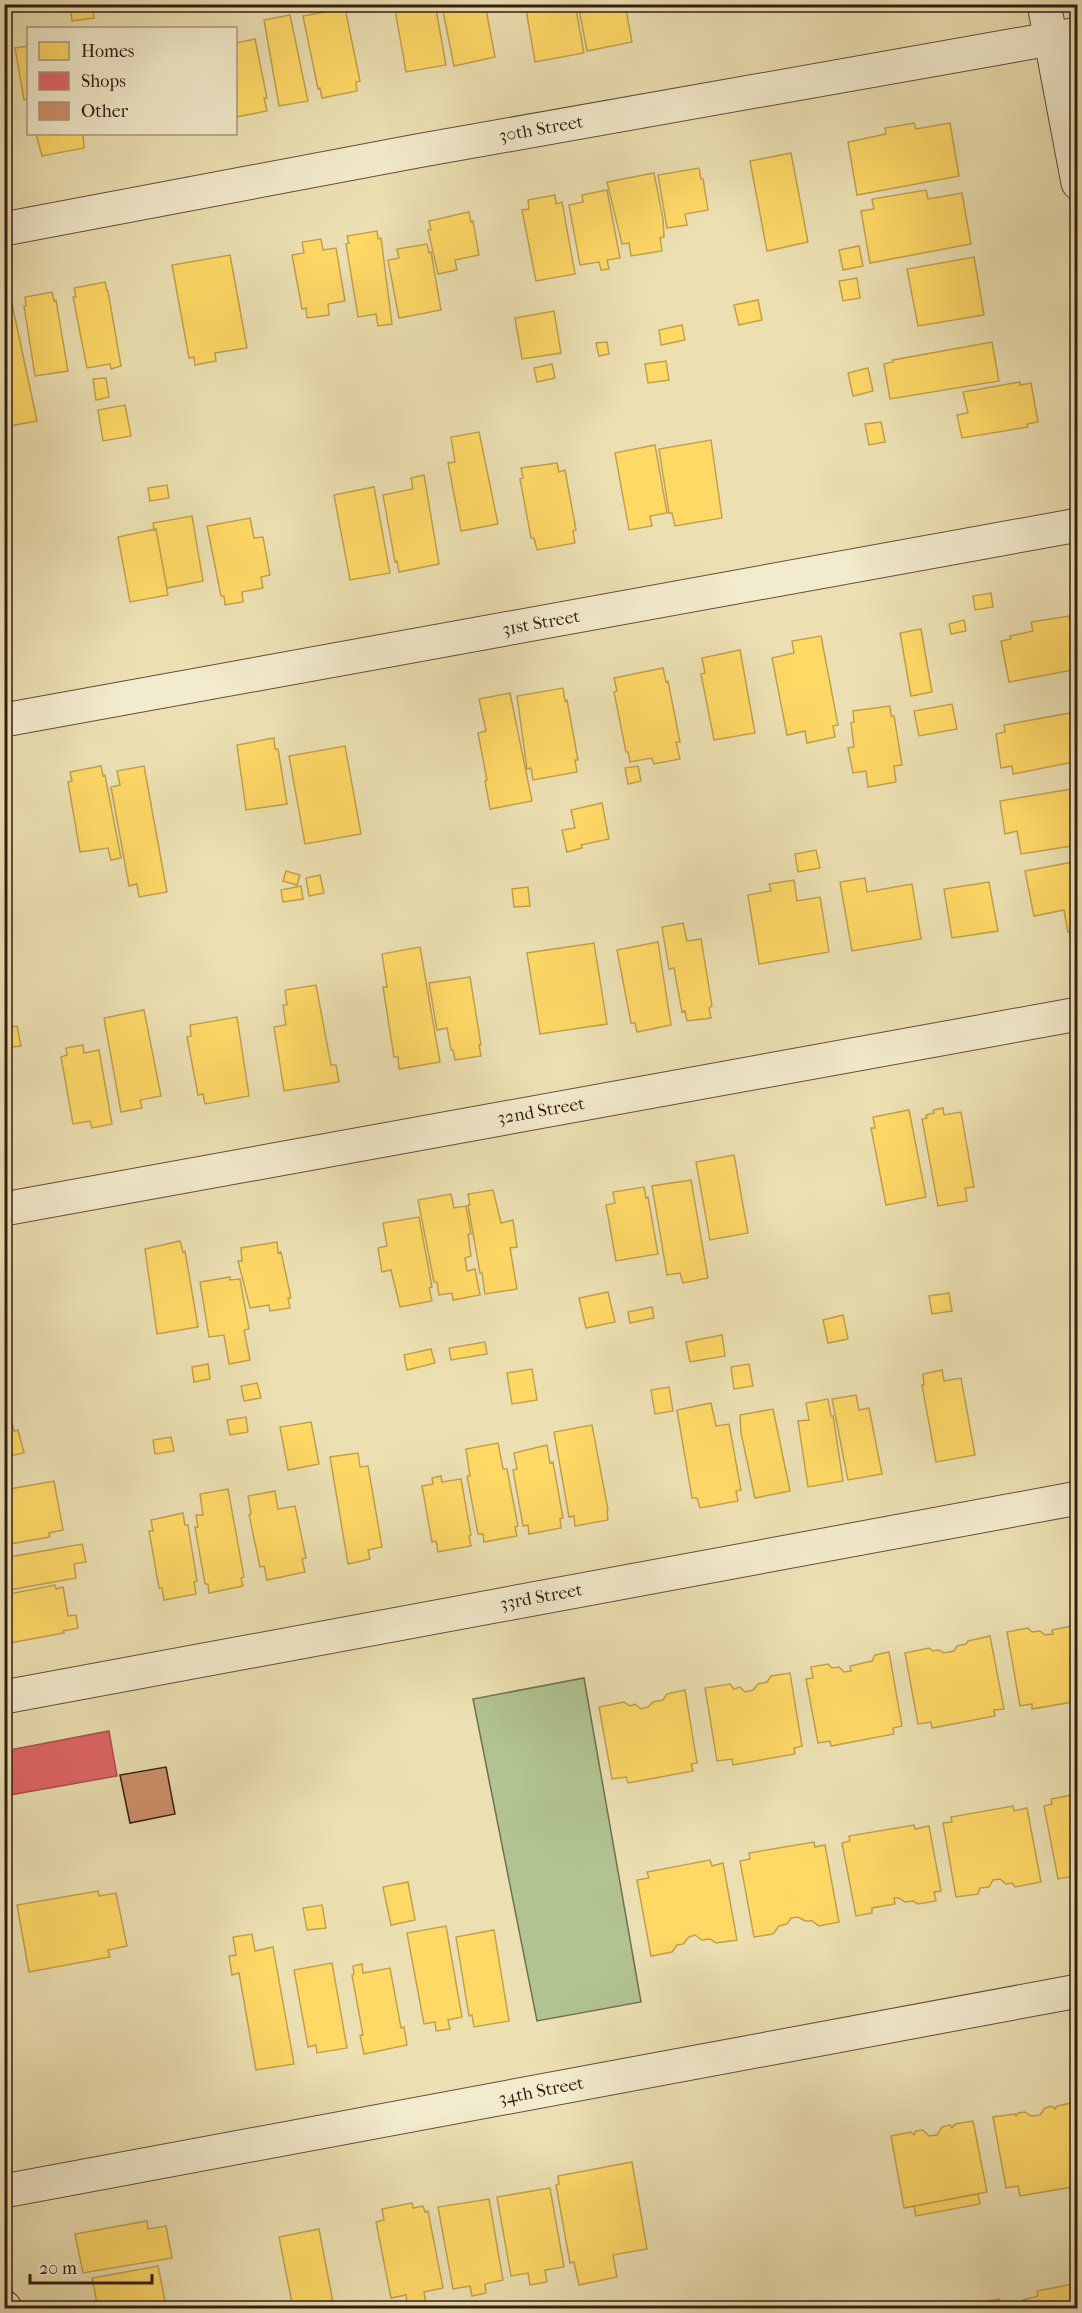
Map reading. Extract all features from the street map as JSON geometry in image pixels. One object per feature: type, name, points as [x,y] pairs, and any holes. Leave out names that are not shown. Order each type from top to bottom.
[{"type":"street","points":[[1044,4],[1064,37],[1077,183]]},
{"type":"street","name":"30th Street","points":[[4,230],[417,151],[1064,37]]},
{"type":"street","name":"31st Street","points":[[4,720],[1077,525]]},
{"type":"street","name":"32nd Street","points":[[4,1209],[1077,1014]]},
{"type":"street","name":"33rd Street","points":[[4,1697],[1077,1498]]},
{"type":"street","name":"34th Street","points":[[4,2191],[1077,1991]]},
{"type":"green space","points":[[584,1678],[641,2002],[537,2021],[473,1699]]},
{"type":"building: Homes","points":[[70,4],[92,4],[94,18],[72,21]]},
{"type":"building: Homes","points":[[394,4],[435,4],[446,65],[406,72]]},
{"type":"building: Homes","points":[[485,4],[495,57],[454,66],[443,11]]},
{"type":"building: Homes","points":[[525,4],[575,4],[584,53],[535,62]]},
{"type":"building: Homes","points":[[578,4],[625,4],[632,42],[587,51]]},
{"type":"building: Homes","points":[[345,8],[360,81],[356,82],[357,91],[322,98],[320,88],[318,89],[303,16]]},
{"type":"building: Homes","points":[[290,15],[308,101],[279,106],[264,20]]},
{"type":"building: Homes","points":[[255,39],[267,98],[264,98],[267,111],[237,117],[237,43]]},
{"type":"building: Homes","points":[[27,46],[27,99],[24,100],[15,48]]},
{"type":"building: Homes","points":[[914,123],[916,129],[950,123],[959,176],[857,195],[848,142],[886,134],[885,128]]},
{"type":"building: Homes","points":[[36,135],[83,135],[84,148],[42,156]]},
{"type":"building: Homes","points":[[791,153],[808,242],[767,251],[750,161]]},
{"type":"building: Homes","points":[[699,168],[708,210],[685,214],[687,225],[667,228],[658,175]]},
{"type":"building: Homes","points":[[654,173],[663,219],[664,237],[660,238],[662,251],[631,256],[629,243],[622,244],[607,182]]},
{"type":"building: Homes","points":[[607,190],[620,258],[607,260],[609,269],[601,270],[599,262],[580,265],[569,205],[583,202],[582,195]]},
{"type":"building: Homes","points":[[926,190],[928,199],[962,193],[971,244],[870,263],[861,211],[874,209],[872,199]]},
{"type":"building: Homes","points":[[555,195],[556,204],[562,202],[575,274],[536,281],[522,210],[529,209],[528,200]]},
{"type":"building: Homes","points":[[469,212],[471,222],[473,221],[479,255],[455,260],[457,270],[438,274],[428,230],[431,230],[429,221]]},
{"type":"building: Homes","points":[[377,231],[378,239],[381,238],[392,324],[378,326],[376,314],[358,317],[346,244],[349,243],[347,236]]},
{"type":"building: Homes","points":[[321,239],[323,250],[336,248],[345,301],[328,304],[329,315],[307,318],[306,308],[302,309],[292,255],[304,253],[302,242]]},
{"type":"building: Homes","points":[[427,244],[429,253],[431,252],[441,310],[399,318],[388,260],[399,258],[397,249]]},
{"type":"building: Homes","points":[[859,246],[863,266],[843,270],[839,250]]},
{"type":"building: Homes","points":[[230,255],[247,348],[215,353],[216,361],[195,365],[194,357],[189,358],[172,265]]},
{"type":"building: Homes","points":[[974,257],[984,315],[918,326],[907,269]]},
{"type":"building: Homes","points":[[857,278],[860,298],[843,301],[839,281]]},
{"type":"building: Homes","points":[[105,282],[121,366],[111,369],[110,364],[87,368],[73,297],[76,297],[74,288]]},
{"type":"building: Homes","points":[[52,292],[54,301],[56,300],[68,371],[35,376],[24,306],[26,306],[25,297]]},
{"type":"building: Homes","points":[[11,299],[37,421],[4,427],[4,300]]},
{"type":"building: Homes","points":[[758,300],[762,320],[739,325],[734,305]]},
{"type":"building: Homes","points":[[554,311],[561,353],[522,359],[515,318]]},
{"type":"building: Homes","points":[[682,325],[685,340],[661,345],[659,330]]},
{"type":"building: Homes","points":[[607,342],[609,354],[599,356],[596,343]]},
{"type":"building: Homes","points":[[992,342],[999,381],[890,399],[884,364],[893,362],[893,360]]},
{"type":"building: Homes","points":[[666,361],[669,380],[648,383],[645,364]]},
{"type":"building: Homes","points":[[552,364],[555,378],[537,382],[534,368]]},
{"type":"building: Homes","points":[[868,368],[873,391],[853,396],[848,373]]},
{"type":"building: Homes","points":[[106,378],[109,397],[96,400],[93,379]]},
{"type":"building: Homes","points":[[1020,382],[1020,385],[1031,383],[1038,422],[1027,424],[1028,427],[962,438],[957,415],[968,413],[963,392]]},
{"type":"building: Homes","points":[[125,405],[131,436],[103,441],[98,410]]},
{"type":"building: Homes","points":[[881,422],[885,442],[869,445],[865,424]]},
{"type":"building: Homes","points":[[479,432],[498,524],[461,531],[448,463],[455,462],[451,437]]},
{"type":"building: Homes","points":[[711,440],[722,518],[675,526],[672,513],[669,513],[659,449]]},
{"type":"building: Homes","points":[[655,445],[667,513],[650,516],[652,526],[629,530],[615,453]]},
{"type":"building: Homes","points":[[557,463],[559,472],[565,470],[576,530],[573,531],[575,543],[537,550],[534,538],[531,538],[520,479],[523,478],[521,468]]},
{"type":"building: Homes","points":[[424,475],[439,564],[399,572],[397,561],[395,562],[383,495],[413,489],[411,478]]},
{"type":"building: Homes","points":[[167,485],[169,498],[150,501],[148,488]]},
{"type":"building: Homes","points":[[374,487],[390,573],[350,580],[334,495]]},
{"type":"building: Homes","points":[[192,516],[203,581],[167,588],[153,523]]},
{"type":"building: Homes","points":[[250,518],[254,538],[263,537],[270,575],[261,577],[263,588],[242,592],[243,602],[225,605],[224,596],[221,596],[207,526]]},
{"type":"building: Homes","points":[[156,529],[168,595],[130,602],[118,537]]},
{"type":"building: Homes","points":[[991,593],[993,607],[975,610],[973,596]]},
{"type":"building: Homes","points":[[1069,616],[1078,669],[1009,682],[1001,641],[1011,639],[1010,636],[1033,631],[1031,622]]},
{"type":"building: Homes","points":[[964,620],[966,631],[951,634],[949,624]]},
{"type":"building: Homes","points":[[921,629],[932,692],[911,696],[900,633]]},
{"type":"building: Homes","points":[[821,636],[838,725],[833,726],[835,737],[807,743],[805,731],[787,735],[772,658],[794,653],[792,641]]},
{"type":"building: Homes","points":[[740,650],[755,733],[714,740],[701,674],[705,673],[702,658]]},
{"type":"building: Homes","points":[[663,668],[666,682],[668,681],[680,742],[676,742],[680,759],[654,764],[652,758],[630,762],[614,692],[617,691],[614,678]]},
{"type":"building: Homes","points":[[563,688],[578,760],[575,760],[577,772],[533,780],[531,768],[527,769],[517,696]]},
{"type":"building: Homes","points":[[510,693],[532,801],[490,809],[478,733],[486,731],[479,699]]},
{"type":"building: Homes","points":[[952,704],[957,729],[919,736],[914,711]]},
{"type":"building: Homes","points":[[890,706],[891,716],[894,716],[902,765],[894,766],[896,782],[868,787],[866,771],[853,773],[848,748],[854,747],[851,723],[854,722],[853,711]]},
{"type":"building: Homes","points":[[1076,712],[1078,761],[1013,774],[1012,766],[1001,768],[996,734],[1005,732],[1004,725]]},
{"type":"building: Homes","points":[[274,738],[287,804],[246,810],[237,745]]},
{"type":"building: Homes","points":[[345,746],[361,834],[305,844],[289,756]]},
{"type":"building: Homes","points":[[101,766],[103,776],[105,775],[121,858],[111,860],[108,848],[80,852],[68,782],[72,781],[70,772]]},
{"type":"building: Homes","points":[[144,766],[167,892],[139,897],[137,884],[129,886],[111,787],[120,785],[117,771]]},
{"type":"building: Homes","points":[[638,766],[641,781],[628,784],[625,768]]},
{"type":"building: Homes","points":[[1078,788],[1078,845],[1021,854],[1017,831],[1005,834],[1000,801]]},
{"type":"building: Homes","points":[[602,803],[609,839],[581,845],[582,848],[567,852],[562,830],[575,828],[571,810]]},
{"type":"building: Homes","points":[[816,850],[820,868],[798,872],[795,854]]},
{"type":"building: Homes","points":[[1078,861],[1078,930],[1068,932],[1064,910],[1034,916],[1025,871]]},
{"type":"building: Homes","points":[[286,871],[300,875],[297,885],[283,881]]},
{"type":"building: Homes","points":[[320,875],[324,893],[309,896],[306,878]]},
{"type":"building: Homes","points":[[865,878],[867,892],[912,884],[921,939],[852,951],[840,882]]},
{"type":"building: Homes","points":[[794,880],[797,901],[820,897],[829,952],[759,964],[748,895],[771,891],[769,884]]},
{"type":"building: Homes","points":[[989,882],[998,931],[952,938],[944,889]]},
{"type":"building: Homes","points":[[301,886],[303,899],[283,902],[281,890]]},
{"type":"building: Homes","points":[[528,887],[530,906],[514,907],[512,889]]},
{"type":"building: Homes","points":[[683,923],[687,941],[701,939],[712,1006],[709,1008],[711,1018],[687,1021],[685,1011],[682,1012],[674,968],[669,969],[662,927]]},
{"type":"building: Homes","points":[[658,942],[671,1025],[637,1032],[635,1023],[631,1023],[617,950]]},
{"type":"building: Homes","points":[[594,943],[607,1024],[540,1034],[527,953]]},
{"type":"building: Homes","points":[[420,947],[440,1062],[399,1069],[398,1057],[394,1057],[383,987],[387,987],[382,954]]},
{"type":"building: Homes","points":[[470,977],[481,1056],[455,1060],[447,1028],[437,1030],[429,983]]},
{"type":"building: Homes","points":[[316,985],[331,1065],[336,1065],[339,1082],[284,1091],[274,1027],[286,1025],[283,1005],[287,1005],[285,990]]},
{"type":"building: Homes","points":[[144,1010],[161,1096],[140,1100],[142,1108],[121,1112],[104,1018]]},
{"type":"building: Homes","points":[[237,1017],[249,1096],[205,1104],[203,1094],[198,1095],[187,1037],[191,1036],[190,1025]]},
{"type":"building: Homes","points":[[17,1026],[21,1046],[4,1048],[4,1028]]},
{"type":"building: Homes","points":[[83,1045],[84,1053],[99,1050],[112,1124],[92,1128],[90,1121],[73,1124],[61,1057],[67,1055],[66,1048]]},
{"type":"building: Homes","points":[[1078,1098],[1078,1137],[1070,1099]]},
{"type":"building: Homes","points":[[943,1108],[944,1115],[961,1112],[974,1187],[965,1188],[967,1201],[938,1206],[922,1119],[934,1113],[933,1110]]},
{"type":"building: Homes","points":[[909,1110],[926,1197],[886,1205],[871,1128],[875,1128],[873,1117]]},
{"type":"building: Homes","points":[[734,1155],[748,1233],[710,1240],[696,1162]]},
{"type":"building: Homes","points":[[691,1180],[708,1278],[683,1283],[680,1273],[667,1275],[652,1186]]},
{"type":"building: Homes","points":[[644,1187],[646,1198],[648,1197],[658,1254],[616,1261],[606,1205],[615,1203],[613,1192]]},
{"type":"building: Homes","points":[[493,1190],[501,1223],[513,1220],[517,1247],[510,1248],[517,1289],[485,1294],[468,1205],[470,1205],[468,1194]]},
{"type":"building: Homes","points":[[451,1194],[454,1208],[466,1206],[471,1234],[468,1234],[471,1256],[465,1258],[467,1271],[475,1269],[480,1295],[453,1300],[452,1293],[439,1295],[437,1282],[434,1282],[418,1200]]},
{"type":"building: Homes","points":[[419,1217],[432,1287],[429,1288],[432,1301],[400,1307],[391,1270],[382,1272],[378,1248],[387,1246],[383,1223]]},
{"type":"building: Homes","points":[[180,1241],[183,1252],[185,1251],[198,1327],[157,1334],[145,1249]]},
{"type":"building: Homes","points":[[277,1242],[291,1298],[288,1298],[290,1308],[270,1311],[269,1305],[250,1308],[238,1261],[242,1261],[241,1248]]},
{"type":"building: Homes","points":[[230,1277],[230,1280],[240,1279],[249,1329],[244,1330],[250,1360],[229,1364],[224,1335],[209,1337],[200,1282]]},
{"type":"building: Homes","points":[[608,1292],[615,1322],[586,1328],[579,1298]]},
{"type":"building: Homes","points":[[949,1293],[952,1311],[932,1314],[929,1296]]},
{"type":"building: Homes","points":[[652,1307],[654,1318],[630,1323],[628,1312]]},
{"type":"building: Homes","points":[[843,1315],[848,1339],[828,1343],[823,1320]]},
{"type":"building: Homes","points":[[722,1335],[725,1356],[690,1362],[686,1342]]},
{"type":"building: Homes","points":[[485,1342],[487,1354],[451,1360],[449,1348]]},
{"type":"building: Homes","points":[[431,1349],[435,1363],[407,1370],[404,1355]]},
{"type":"building: Homes","points":[[208,1364],[210,1379],[194,1382],[192,1367]]},
{"type":"building: Homes","points":[[749,1364],[753,1386],[734,1389],[731,1367]]},
{"type":"building: Homes","points":[[532,1369],[537,1400],[512,1404],[507,1373]]},
{"type":"building: Homes","points":[[942,1370],[944,1381],[961,1378],[975,1455],[936,1462],[922,1385],[924,1385],[923,1374]]},
{"type":"building: Homes","points":[[257,1383],[261,1398],[244,1401],[241,1386]]},
{"type":"building: Homes","points":[[669,1387],[673,1411],[655,1414],[651,1390]]},
{"type":"building: Homes","points":[[856,1395],[859,1410],[869,1408],[882,1474],[848,1480],[832,1399]]},
{"type":"building: Homes","points":[[828,1399],[831,1416],[833,1416],[843,1481],[808,1487],[798,1421],[809,1420],[806,1403]]},
{"type":"building: Homes","points":[[711,1403],[716,1426],[729,1424],[741,1490],[736,1491],[738,1501],[700,1508],[697,1498],[692,1498],[677,1410]]},
{"type":"building: Homes","points":[[9,1408],[14,1431],[18,1430],[24,1453],[4,1457],[4,1409]]},
{"type":"building: Homes","points":[[773,1409],[790,1491],[755,1498],[741,1433],[740,1415]]},
{"type":"building: Homes","points":[[246,1417],[248,1432],[230,1435],[227,1420]]},
{"type":"building: Homes","points":[[311,1422],[319,1464],[288,1470],[280,1427]]},
{"type":"building: Homes","points":[[592,1425],[608,1520],[575,1526],[574,1516],[569,1517],[554,1432]]},
{"type":"building: Homes","points":[[171,1437],[174,1451],[155,1454],[153,1440]]},
{"type":"building: Homes","points":[[498,1443],[503,1469],[507,1469],[518,1526],[515,1527],[517,1536],[484,1542],[483,1534],[478,1534],[467,1476],[470,1476],[466,1449]]},
{"type":"building: Homes","points":[[547,1445],[550,1463],[553,1462],[563,1518],[560,1519],[561,1528],[529,1534],[528,1525],[523,1526],[513,1470],[517,1469],[514,1453]]},
{"type":"building: Homes","points":[[358,1453],[360,1467],[368,1466],[382,1547],[368,1550],[370,1559],[348,1564],[330,1457]]},
{"type":"building: Homes","points":[[441,1476],[442,1482],[461,1479],[471,1546],[438,1552],[436,1541],[432,1542],[422,1486],[433,1484],[432,1478]]},
{"type":"building: Homes","points":[[54,1481],[63,1530],[49,1533],[50,1537],[4,1545],[4,1490]]},
{"type":"building: Homes","points":[[228,1489],[244,1577],[241,1578],[243,1586],[209,1593],[208,1584],[205,1584],[195,1527],[198,1527],[196,1515],[203,1515],[200,1494]]},
{"type":"building: Homes","points":[[275,1491],[278,1509],[295,1506],[306,1558],[302,1559],[305,1572],[267,1580],[264,1566],[260,1567],[249,1515],[251,1514],[248,1496]]},
{"type":"building: Homes","points":[[183,1513],[185,1525],[188,1525],[197,1581],[194,1582],[196,1594],[164,1600],[162,1588],[159,1588],[149,1531],[153,1531],[151,1520]]},
{"type":"building: Homes","points":[[82,1544],[86,1562],[74,1564],[76,1578],[4,1591],[4,1558]]},
{"type":"building: Homes","points":[[55,1585],[56,1589],[63,1587],[68,1616],[76,1615],[78,1628],[63,1631],[64,1633],[4,1644],[4,1595]]},
{"type":"building: Homes","points":[[1078,1619],[1078,1701],[1032,1709],[1032,1704],[1020,1706],[1007,1632],[1028,1628],[1032,1632],[1053,1634],[1052,1630],[1072,1626],[1074,1620]]},
{"type":"building: Homes","points":[[990,1636],[1004,1709],[994,1710],[995,1716],[932,1728],[931,1722],[918,1724],[905,1653],[929,1648],[944,1653],[954,1651],[957,1646],[966,1644],[968,1641]]},
{"type":"building: Homes","points":[[889,1652],[902,1726],[893,1728],[894,1734],[831,1746],[830,1741],[818,1743],[806,1679],[813,1678],[811,1667],[828,1664],[832,1668],[839,1667],[844,1672],[851,1671],[850,1666],[872,1661],[875,1655]]},
{"type":"building: Homes","points":[[790,1673],[802,1746],[794,1748],[795,1754],[733,1765],[732,1759],[717,1761],[705,1688],[730,1684],[734,1689],[740,1687],[745,1692],[753,1690],[758,1684],[767,1682],[771,1676]]},
{"type":"building: Homes","points":[[685,1690],[697,1763],[691,1764],[693,1771],[628,1783],[626,1777],[612,1779],[599,1707],[624,1702],[630,1706],[635,1704],[641,1709],[653,1702],[663,1700],[667,1694]]},
{"type":"building: Homes","points":[[1078,1794],[1078,1871],[1073,1871],[1074,1876],[1058,1879],[1044,1806],[1052,1804],[1051,1799]]},
{"type":"building: Homes","points":[[1013,1806],[1014,1811],[1027,1808],[1041,1882],[1015,1887],[1012,1883],[1006,1884],[1000,1879],[993,1880],[989,1887],[980,1888],[978,1894],[956,1897],[943,1823],[952,1822],[951,1817]]},
{"type":"building: Homes","points":[[914,1825],[915,1829],[929,1826],[941,1891],[934,1892],[936,1901],[918,1904],[894,1898],[895,1904],[872,1908],[872,1913],[856,1916],[842,1843],[850,1841],[849,1836]]},
{"type":"building: Homes","points":[[814,1842],[815,1847],[825,1845],[839,1922],[819,1926],[812,1921],[805,1921],[798,1917],[791,1918],[787,1924],[779,1926],[773,1934],[754,1937],[740,1861],[750,1859],[749,1853]]},
{"type":"building: Homes","points":[[710,1860],[712,1866],[723,1863],[737,1940],[716,1943],[710,1939],[702,1940],[695,1935],[689,1937],[683,1944],[677,1945],[672,1952],[651,1956],[637,1880],[649,1878],[647,1872]]},
{"type":"building: Homes","points":[[408,1882],[415,1920],[391,1925],[383,1887]]},
{"type":"building: Homes","points":[[98,1891],[99,1896],[116,1893],[127,1946],[108,1950],[110,1957],[29,1972],[17,1905]]},
{"type":"building: Homes","points":[[322,1905],[326,1928],[307,1930],[303,1908]]},
{"type":"building: Homes","points":[[446,1926],[462,2017],[448,2020],[450,2029],[436,2031],[435,2022],[424,2024],[407,1933]]},
{"type":"building: Homes","points":[[494,1930],[509,2021],[474,2027],[472,2015],[469,2016],[456,1937]]},
{"type":"building: Homes","points":[[252,1934],[255,1951],[273,1947],[294,2064],[256,2070],[239,1973],[232,1975],[229,1956],[236,1955],[233,1937]]},
{"type":"building: Homes","points":[[332,1963],[347,2048],[317,2053],[316,2045],[308,2047],[294,1970]]},
{"type":"building: Homes","points":[[362,1964],[363,1973],[390,1968],[401,2028],[404,2027],[407,2045],[364,2054],[360,2035],[363,2035],[352,1975],[354,1974],[353,1966]]},
{"type":"building: Homes","points":[[1077,2102],[1078,2186],[1020,2196],[1018,2186],[1006,2188],[993,2117],[1015,2114],[1016,2116],[1018,2113],[1025,2112],[1031,2116],[1040,2115],[1045,2108],[1052,2106],[1055,2109],[1057,2106]]},
{"type":"building: Homes","points":[[973,2121],[987,2192],[904,2208],[891,2136],[911,2132],[914,2135],[916,2131],[923,2130],[929,2136],[937,2135],[942,2127],[950,2125],[952,2128],[955,2124]]},
{"type":"building: Homes","points":[[632,2162],[647,2249],[613,2255],[617,2277],[579,2285],[574,2262],[570,2263],[556,2185],[559,2184],[558,2176]]},
{"type":"building: Homes","points":[[550,2188],[564,2267],[545,2270],[547,2282],[530,2285],[528,2273],[511,2276],[497,2197]]},
{"type":"building: Homes","points":[[978,2194],[980,2204],[916,2216],[914,2206]]},
{"type":"building: Homes","points":[[489,2199],[503,2280],[485,2284],[486,2293],[472,2296],[470,2286],[453,2289],[438,2207]]},
{"type":"building: Homes","points":[[412,2203],[413,2208],[423,2206],[425,2212],[428,2211],[443,2288],[424,2292],[426,2305],[408,2308],[406,2295],[391,2298],[376,2222],[384,2220],[382,2209]]},
{"type":"building: Homes","points":[[147,2221],[148,2229],[166,2226],[172,2258],[83,2273],[75,2234]]},
{"type":"building: Homes","points":[[319,2229],[334,2308],[293,2308],[279,2237]]},
{"type":"building: Homes","points":[[158,2266],[166,2306],[98,2308],[92,2278]]},
{"type":"building: Homes","points":[[1078,2283],[1078,2308],[1024,2308],[1023,2300],[1038,2296],[1037,2291]]},
{"type":"building: Homes","points":[[999,2299],[1000,2305],[1011,2303],[1012,2308],[945,2308]]},
{"type":"building: Shops","points":[[109,1731],[117,1776],[4,1796],[4,1751]]},
{"type":"building: Other","points":[[166,1767],[175,1814],[130,1823],[120,1775]]}]
